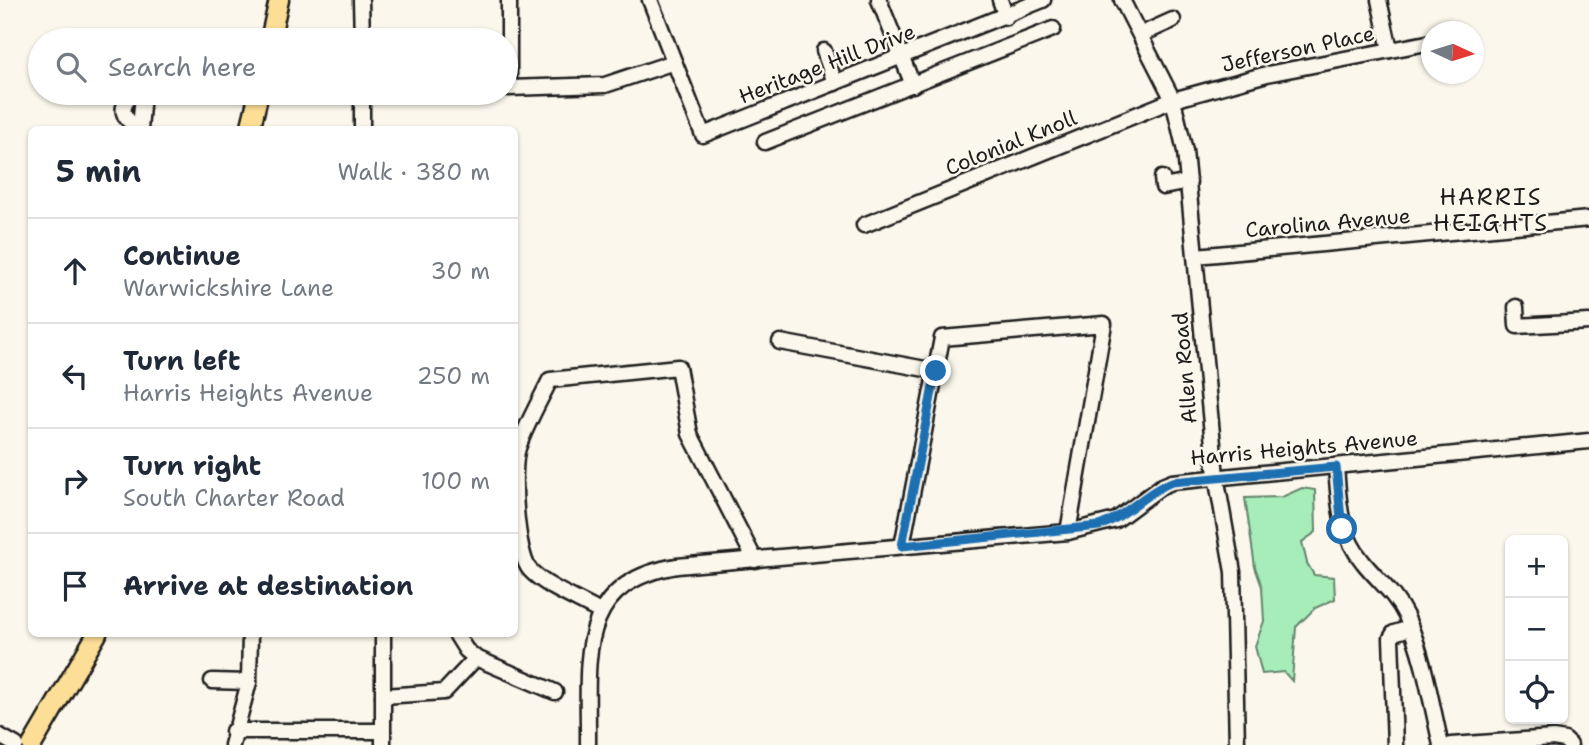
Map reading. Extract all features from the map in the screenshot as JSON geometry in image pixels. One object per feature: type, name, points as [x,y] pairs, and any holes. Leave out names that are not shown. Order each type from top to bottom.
[{"type":"main road","points":[[273,28],[279,0]]},
{"type":"main road","points":[[251,126],[255,105]]},
{"type":"main road","points":[[32,745],[95,637]]},
{"type":"street","points":[[361,0],[362,28]]},
{"type":"street","points":[[509,0],[509,28]]},
{"type":"street","points":[[518,88],[605,85],[674,62],[650,0]]},
{"type":"street","points":[[879,0],[913,85]]},
{"type":"street","points":[[1000,0],[1006,17]]},
{"type":"street","name":"Heritage Hill Drive","points":[[674,62],[703,135],[1044,0]]},
{"type":"street","name":"Allen Road","points":[[1122,0],[1142,34],[1173,100],[1189,182],[1216,477],[1233,572],[1237,745]]},
{"type":"street","points":[[1379,0],[1390,50]]},
{"type":"street","points":[[1142,34],[1173,20]]},
{"type":"street","points":[[765,142],[1052,29]]},
{"type":"street","name":"Jefferson Place","points":[[1173,100],[1268,74],[1421,44]]},
{"type":"street","points":[[824,51],[835,83]]},
{"type":"street","name":"Colonial Knoll","points":[[864,225],[1173,100]]},
{"type":"street","points":[[124,105],[122,112],[125,120],[133,126]]},
{"type":"street","points":[[139,126],[142,105]]},
{"type":"street","points":[[362,105],[362,126]]},
{"type":"street","points":[[1162,178],[1163,187],[1189,182]]},
{"type":"street","name":"Carolina Avenue","points":[[1196,256],[1589,219]]},
{"type":"street","points":[[1516,307],[1517,326],[1589,322]]},
{"type":"street","points":[[902,546],[942,338],[1104,324],[1068,532]]},
{"type":"street","points":[[780,342],[936,371]]},
{"type":"street","points":[[518,448],[550,380],[678,367],[690,434],[755,560]]},
{"type":"street","name":"Harris Heights Avenue","points":[[588,745],[589,653],[600,611],[621,587],[643,573],[677,566],[1068,532],[1116,520],[1162,486],[1216,477],[1589,441]]},
{"type":"street","points":[[1336,467],[1342,529],[1364,565],[1386,584],[1399,603],[1410,628],[1441,745]]},
{"type":"street","points":[[518,504],[523,557],[532,572],[600,611]]},
{"type":"street","points":[[1395,745],[1391,638],[1394,633],[1410,628]]},
{"type":"street","points":[[250,637],[249,682],[245,704],[233,738],[383,738],[383,637]]},
{"type":"street","points":[[458,637],[466,650],[476,658],[555,691]]},
{"type":"street","points":[[383,696],[444,692],[476,658]]},
{"type":"street","points":[[212,681],[249,682]]},
{"type":"street","points":[[0,736],[16,745]]},
{"type":"street","points":[[1451,745],[1553,738],[1565,740],[1570,745]]},
{"type":"green space","points":[[1302,488],[1315,490],[1316,532],[1302,542],[1307,563],[1314,575],[1334,577],[1335,599],[1315,608],[1296,627],[1292,681],[1284,672],[1262,674],[1255,646],[1264,621],[1262,587],[1255,567],[1245,498],[1282,497]]},
{"type":"district","name":"HARRIS HEIGHTS","points":[[1491,210]]},
{"type":"route","points":[[936,371],[902,546],[1068,532],[1116,520],[1162,486],[1172,482],[1336,467],[1342,529]]}]
